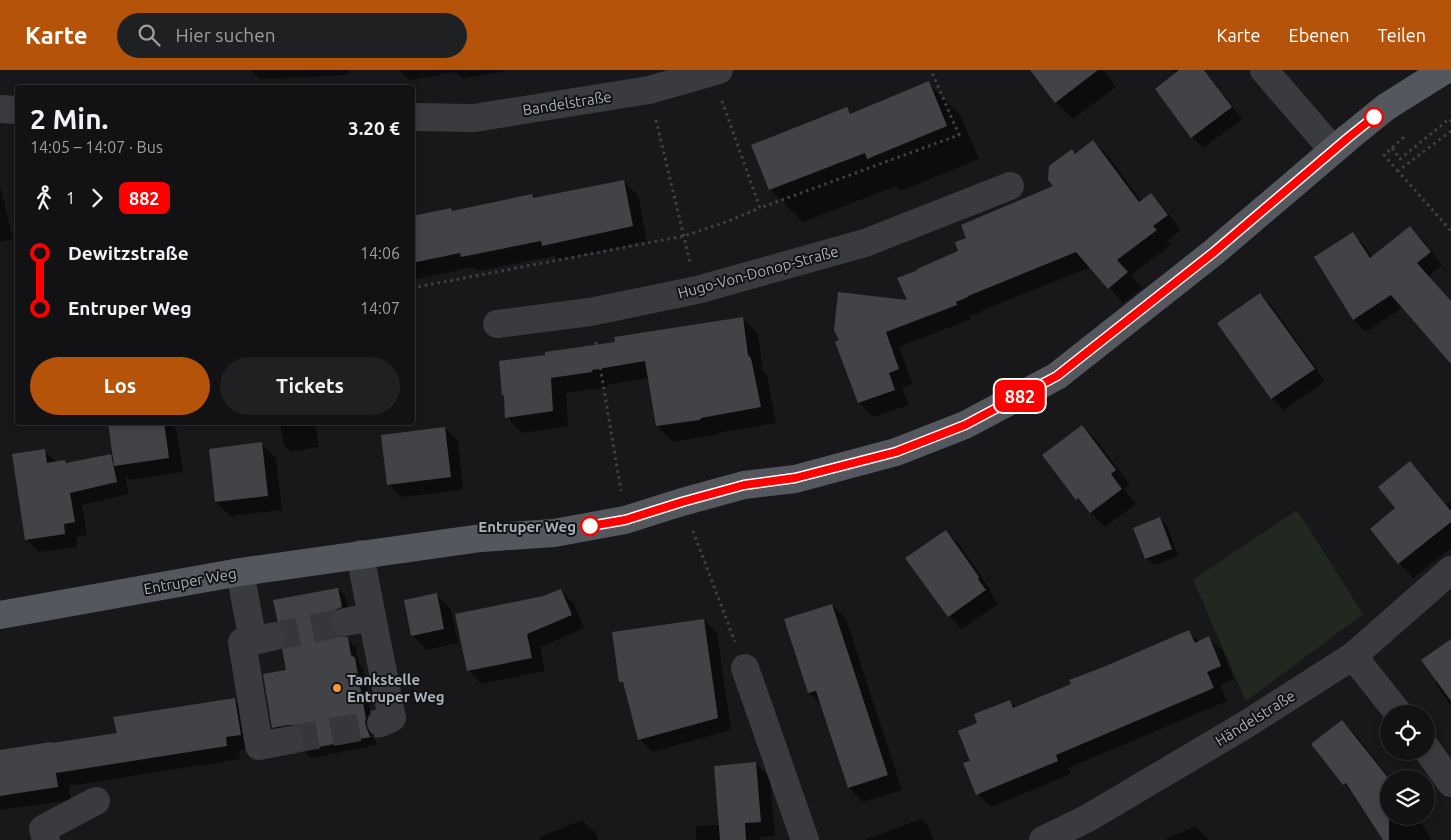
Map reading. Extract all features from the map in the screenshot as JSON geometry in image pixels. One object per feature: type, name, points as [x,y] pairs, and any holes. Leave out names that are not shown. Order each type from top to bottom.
[{"type":"main road","name":"Entruper Weg","points":[[0,615],[240,572],[360,554],[481,538],[554,533],[625,520],[744,485],[795,478],[896,452],[965,425],[1057,376],[1214,252],[1333,150],[1386,108],[1445,70]]},
{"type":"street","points":[[1264,70],[1333,150]]},
{"type":"street","name":"Bandelstraße","points":[[415,116],[474,118],[649,90],[715,71]]},
{"type":"street","points":[[0,109],[15,110]]},
{"type":"street","name":"Hugo-Von-Donop-Straße","points":[[497,324],[590,312],[697,290],[864,243],[1010,186]]},
{"type":"street","points":[[360,554],[392,718],[381,723]]},
{"type":"street","name":"Händelstraße","points":[[1043,840],[1093,829],[1245,725],[1353,656],[1451,570]]},
{"type":"street","points":[[240,572],[262,639],[242,642],[259,746],[290,740]]},
{"type":"street","points":[[345,622],[372,617]]},
{"type":"street","points":[[1353,656],[1392,705]]},
{"type":"street","points":[[746,668],[805,840]]},
{"type":"street","points":[[1434,760],[1451,784]]},
{"type":"street","points":[[46,840],[42,829],[96,801]]},
{"type":"path","points":[[415,287],[684,236],[958,136],[931,70]]},
{"type":"path","points":[[715,71],[760,208]]},
{"type":"path","points":[[649,90],[697,290]]},
{"type":"path","points":[[1392,148],[1400,159],[1450,119],[1451,121]]},
{"type":"path","points":[[1398,171],[1451,131]]},
{"type":"path","points":[[1384,155],[1451,231]]},
{"type":"path","points":[[590,312],[617,463],[625,520]]},
{"type":"path","points":[[682,502],[746,668]]},
{"type":"shaded area","points":[[1297,510],[1363,614],[1246,701],[1193,580]]},
{"type":"building","points":[[1030,70],[1098,70],[1055,103]]},
{"type":"building","points":[[1179,70],[1204,70],[1232,107],[1191,138],[1155,89]]},
{"type":"building","points":[[929,81],[947,126],[867,159],[865,153],[769,190],[751,145],[847,107],[850,114]]},
{"type":"building","points":[[1093,140],[1139,202],[1151,193],[1168,215],[1153,226],[1157,230],[1117,260],[1128,272],[1108,289],[1076,252],[968,296],[956,302],[957,305],[886,332],[899,369],[889,373],[895,390],[858,403],[835,342],[839,340],[834,330],[838,292],[907,300],[897,278],[958,251],[955,242],[966,238],[961,225],[1053,186],[1048,180],[1049,166],[1072,149],[1075,154]]},
{"type":"building","points":[[624,180],[633,226],[542,246],[541,241],[461,257],[460,253],[415,262],[415,215],[451,208],[452,211],[532,194],[533,198]]},
{"type":"building","points":[[1410,226],[1431,252],[1417,263],[1451,301],[1451,364],[1391,295],[1353,320],[1314,257],[1353,232],[1370,258]]},
{"type":"building","points":[[1260,293],[1315,369],[1271,399],[1217,323]]},
{"type":"building","points":[[743,317],[748,355],[751,358],[761,407],[701,418],[700,420],[656,426],[645,361],[551,378],[553,411],[505,418],[499,361],[545,355],[545,352],[615,342],[614,337]]},
{"type":"building","points":[[108,425],[164,425],[169,458],[114,466]]},
{"type":"building","points":[[1082,425],[1116,470],[1111,474],[1122,489],[1090,513],[1078,498],[1076,500],[1042,455]]},
{"type":"building","points":[[445,427],[451,477],[387,485],[381,435]]},
{"type":"building","points":[[262,442],[268,496],[215,502],[209,449]]},
{"type":"building","points":[[45,449],[47,463],[65,460],[66,463],[111,454],[117,482],[70,493],[75,522],[64,524],[65,534],[25,540],[12,454]]},
{"type":"building","points":[[1410,461],[1451,511],[1451,522],[1398,564],[1370,529],[1395,508],[1378,487]]},
{"type":"building","points":[[1160,517],[1172,549],[1145,559],[1133,528]]},
{"type":"building","points":[[946,530],[986,590],[948,617],[905,558]]},
{"type":"building","points":[[338,588],[342,607],[335,610],[330,616],[330,625],[333,632],[339,636],[348,637],[351,655],[355,658],[365,722],[370,737],[302,750],[305,745],[305,738],[301,729],[296,725],[272,728],[263,674],[286,670],[282,648],[286,641],[286,634],[283,627],[278,623],[273,600]]},
{"type":"building","points":[[561,589],[572,615],[527,634],[532,658],[467,671],[455,614],[543,596]]},
{"type":"building","points":[[437,593],[444,629],[411,636],[404,600]]},
{"type":"building","points":[[832,604],[888,775],[848,788],[816,691],[808,693],[784,619]]},
{"type":"building","points":[[704,619],[718,718],[638,740],[623,682],[619,682],[612,632]]},
{"type":"building","points":[[1189,630],[1195,643],[1209,636],[1221,666],[1207,672],[1214,688],[1056,755],[1058,761],[976,795],[963,763],[970,761],[958,731],[977,723],[974,714],[1010,700],[1013,708],[1071,684],[1069,680]]},
{"type":"building","points":[[1451,639],[1451,701],[1421,660]]},
{"type":"building","points":[[235,698],[241,735],[226,737],[227,746],[56,773],[58,787],[0,796],[0,750],[117,733],[113,717]]},
{"type":"building","points":[[1342,720],[1382,770],[1380,770],[1380,825],[1389,825],[1389,840],[1383,840],[1346,783],[1343,785],[1311,744]]},
{"type":"building","points":[[756,762],[761,822],[745,823],[746,840],[720,840],[714,766]]},
{"type":"tunnel","points":[[271,637],[345,622]]},
{"type":"tunnel","points":[[290,740],[381,723]]},
{"type":"bus line","name":"882","points":[[590,526],[625,520],[744,485],[795,478],[896,452],[965,425],[1057,376],[1214,252],[1374,117]]},
{"type":"place","name":"Entruper Weg","points":[[590,526]]},
{"type":"place","name":"Tankstelle Entruper Weg","points":[[337,688]]}]
